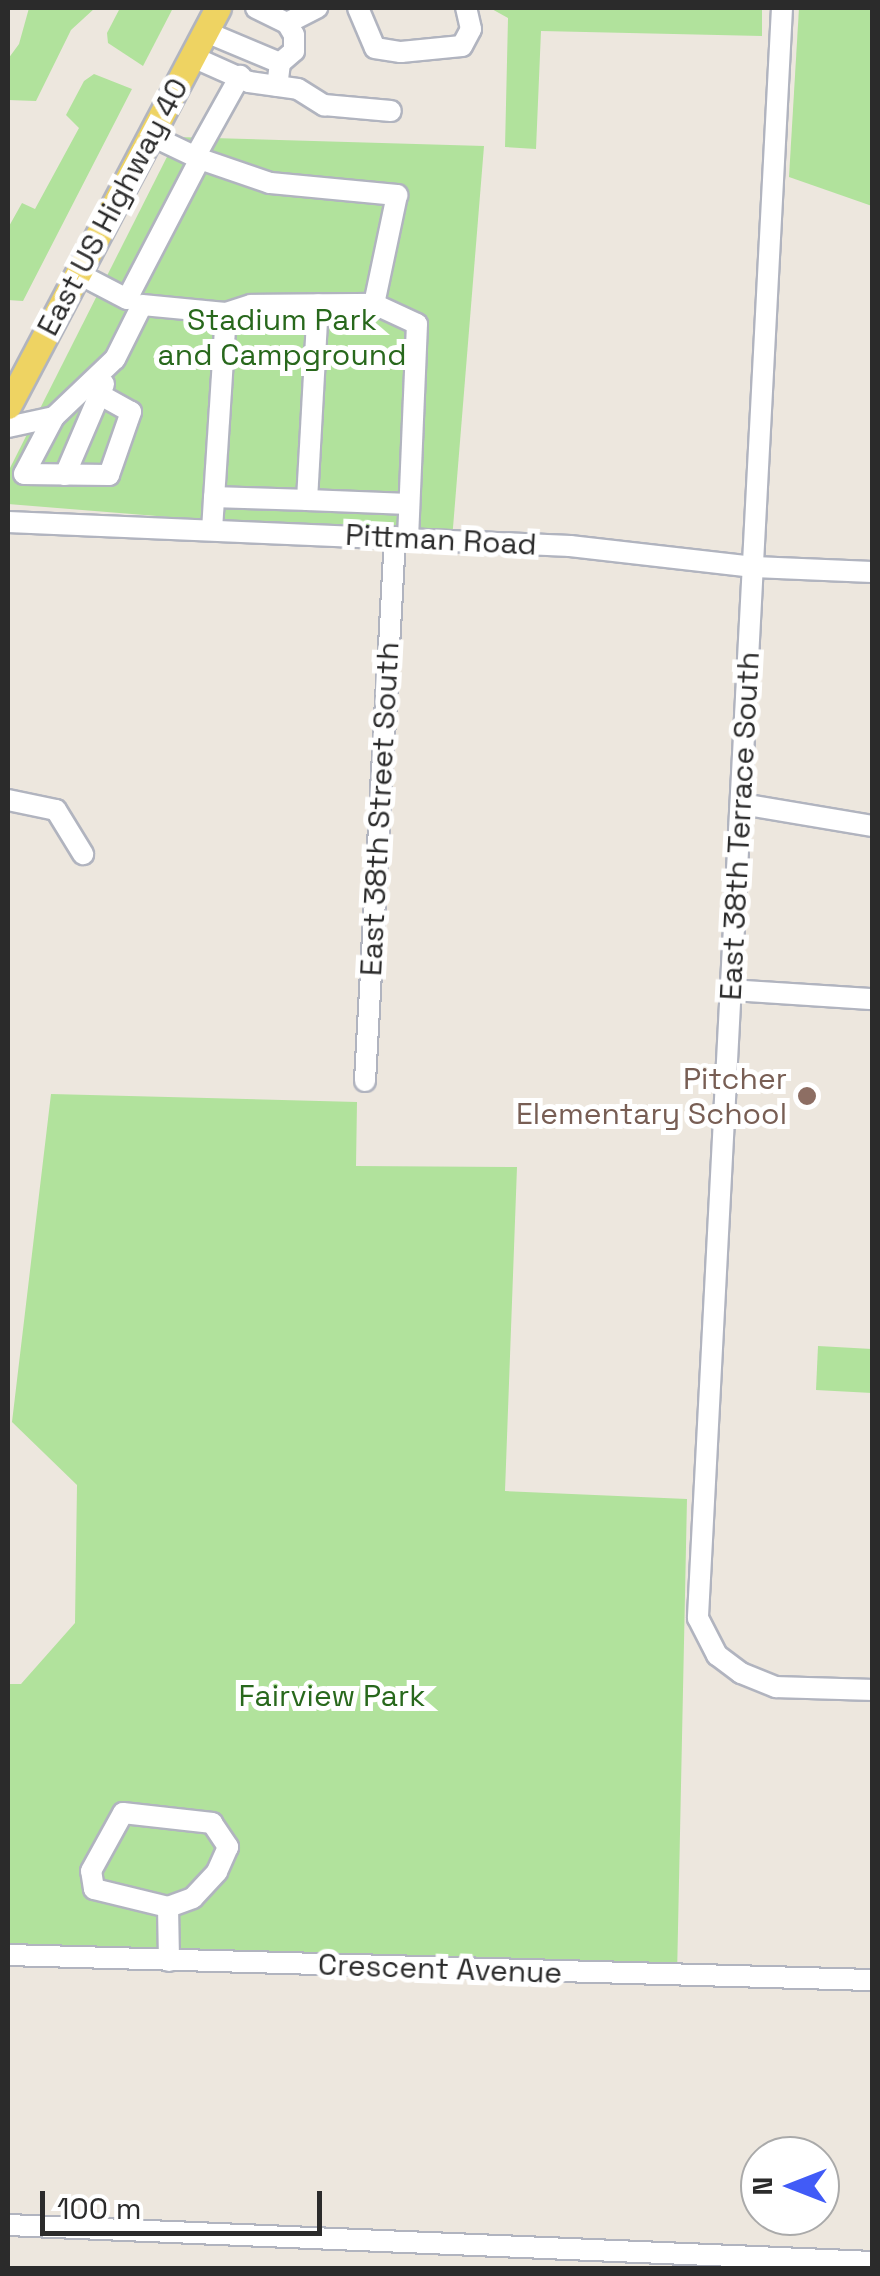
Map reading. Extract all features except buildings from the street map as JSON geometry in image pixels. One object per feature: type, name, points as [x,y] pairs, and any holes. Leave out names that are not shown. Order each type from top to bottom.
[{"type":"main road","name":"East US Highway 40","points":[[8,406],[218,8]]},
{"type":"street","points":[[256,8],[287,23],[294,35],[294,51],[280,64],[277,86]]},
{"type":"street","points":[[287,23],[315,8]]},
{"type":"street","points":[[358,8],[375,48],[401,52],[462,46],[472,29],[466,8]]},
{"type":"street","name":"East 38th Terrace South","points":[[782,8],[698,1618],[708,1642],[741,1673],[776,1687],[872,1690]]},
{"type":"street","points":[[206,32],[280,64]]},
{"type":"street","points":[[193,57],[240,76],[298,89],[324,105],[391,112]]},
{"type":"street","points":[[64,475],[134,302],[198,158],[240,76]]},
{"type":"street","points":[[77,273],[134,302],[226,313],[251,305],[374,304],[397,195],[270,183],[198,158],[150,135]]},
{"type":"street","points":[[307,500],[318,304]]},
{"type":"street","name":"East 38th Street South","points":[[365,1082],[401,538],[409,504],[418,324],[374,304]]},
{"type":"street","points":[[212,530],[226,313]]},
{"type":"street","points":[[99,394],[131,412],[109,476],[24,474],[54,418],[114,359]]},
{"type":"street","points":[[8,426],[54,418]]},
{"type":"street","points":[[214,497],[409,504]]},
{"type":"street","name":"Pittman Road","points":[[8,522],[570,546],[754,567],[872,572]]},
{"type":"street","points":[[8,800],[56,810],[83,854]]},
{"type":"street","points":[[742,804],[872,826]]},
{"type":"street","points":[[731,990],[872,999]]},
{"type":"street","points":[[123,1813],[212,1824],[228,1847],[217,1872],[193,1898],[168,1907],[94,1889],[91,1871],[123,1813]]},
{"type":"street","points":[[168,1907],[169,1960]]},
{"type":"street","name":"Crescent Avenue","points":[[8,1955],[872,1980]]},
{"type":"street","points":[[8,2225],[872,2262]]},
{"type":"green space","points":[[29,8],[95,8],[71,30],[36,101],[8,100],[8,59],[19,44]]},
{"type":"green space","points":[[120,8],[173,8],[143,66],[108,43],[107,33]]},
{"type":"green space","points":[[490,8],[762,8],[762,36],[541,31],[536,149],[505,147],[508,18]]},
{"type":"green space","points":[[799,8],[872,8],[872,206],[789,177]]},
{"type":"green space","points":[[94,74],[132,89],[23,301],[8,300],[8,228],[22,203],[35,209],[79,128],[66,115],[84,81]]},
{"type":"green space","name":"Stadium Park and Campground","points":[[177,137],[484,146],[452,540],[8,504],[8,472]]},
{"type":"green space","name":"Fairview Park","points":[[51,1094],[357,1102],[356,1166],[517,1167],[505,1491],[687,1499],[677,1977],[8,1955],[8,1684],[21,1684],[75,1623],[77,1485],[12,1422]]},
{"type":"green space","points":[[818,1346],[872,1349],[872,1393],[816,1390]]},
{"type":"place","name":"Pitcher Elementary School","points":[[807,1096]]}]
